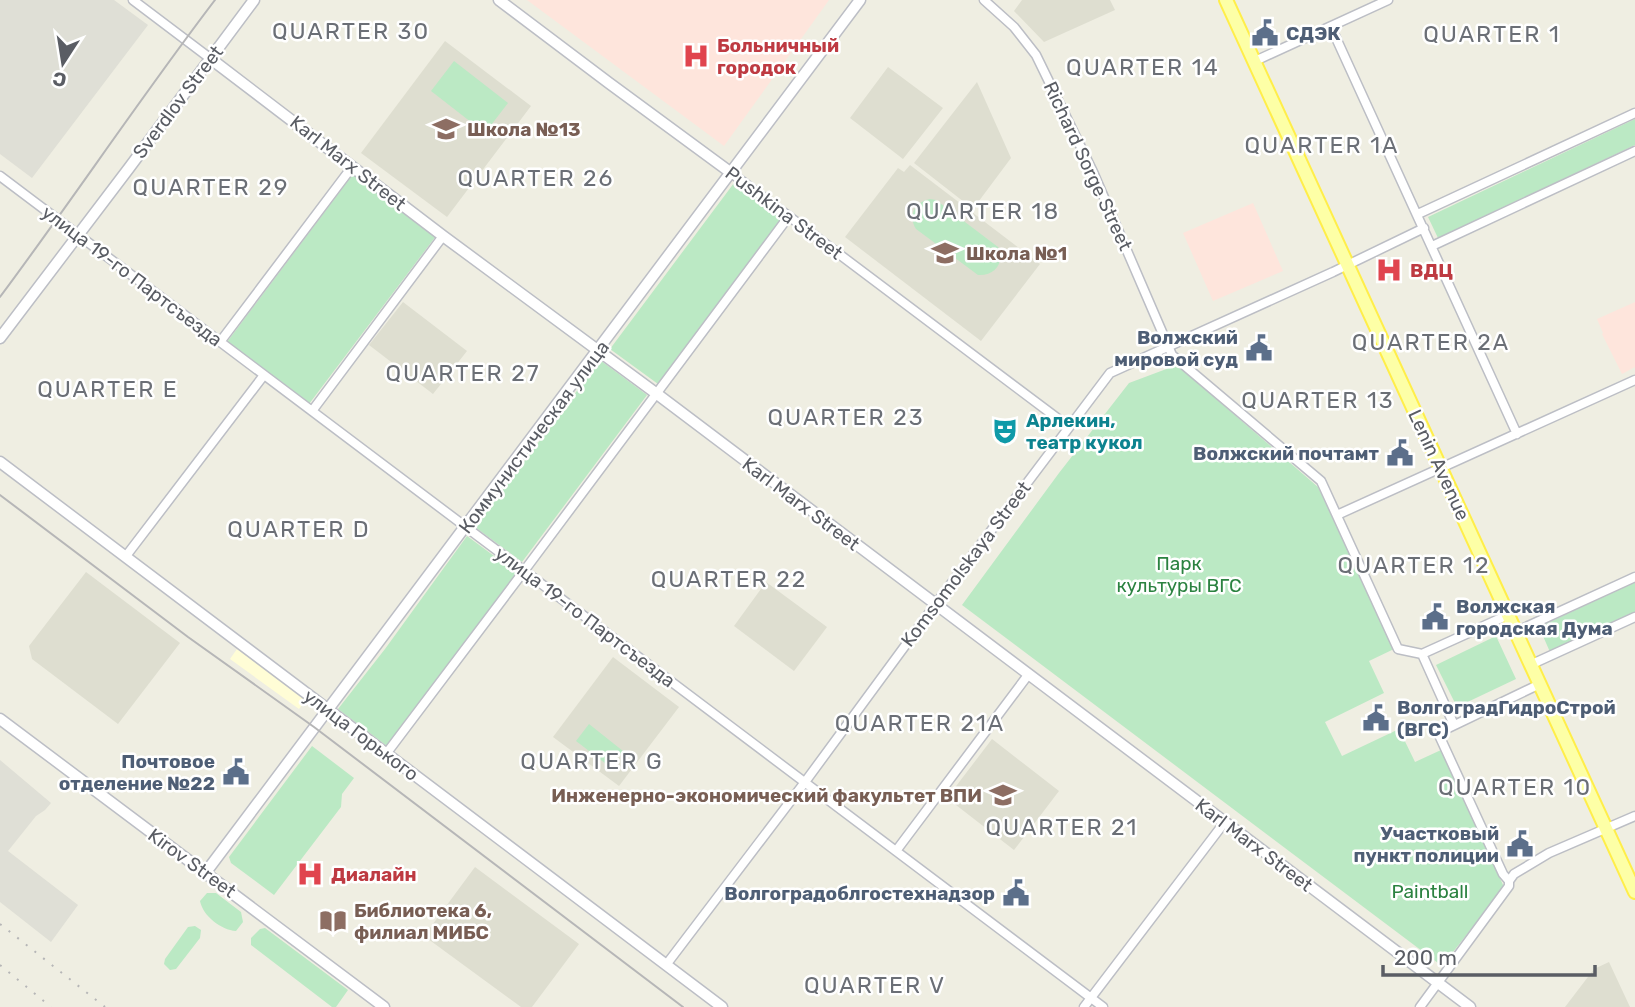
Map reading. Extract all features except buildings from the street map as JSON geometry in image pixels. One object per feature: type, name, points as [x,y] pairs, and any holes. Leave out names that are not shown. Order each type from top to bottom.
[{"type":"main road","name":"Lenin Avenue","points":[[1226,0],[1635,892]]},
{"type":"street","name":"Karl Marx Street","points":[[133,0],[1470,1007]]},
{"type":"street","name":"Sverdlov Street","points":[[0,338],[254,0]]},
{"type":"street","name":"Pushkina Street","points":[[499,0],[1069,428]]},
{"type":"street","name":"Коммунистическая улица","points":[[206,872],[860,0]]},
{"type":"street","name":"Richard Sorge Street","points":[[984,0],[1014,27],[1036,55],[1113,217],[1168,348]]},
{"type":"street","points":[[1255,61],[1388,0]]},
{"type":"street","points":[[1331,26],[1517,434]]},
{"type":"street","points":[[1418,214],[1635,113]]},
{"type":"street","points":[[1432,246],[1635,151]]},
{"type":"street","points":[[220,342],[352,167]]},
{"type":"street","name":"улица 19-го Партсъезда","points":[[0,176],[1103,1007]]},
{"type":"street","points":[[386,754],[789,216]]},
{"type":"street","name":"Komsomolskaya Street","points":[[666,965],[1110,373],[1424,228]]},
{"type":"street","points":[[312,411],[443,236]]},
{"type":"street","points":[[1168,348],[1172,355],[1321,481],[1398,649],[1422,654],[1508,615]]},
{"type":"street","points":[[126,556],[264,375]]},
{"type":"street","points":[[1337,514],[1635,380]]},
{"type":"street","name":"улица Горького","points":[[0,462],[722,1007]]},
{"type":"street","points":[[1515,632],[1635,577]]},
{"type":"street","points":[[1530,665],[1635,617]]},
{"type":"street","points":[[1422,654],[1454,725]]},
{"type":"street","points":[[896,851],[1028,675]]},
{"type":"street","points":[[1509,881],[1503,874],[1437,733],[1540,684]]},
{"type":"street","name":"Kirov Street","points":[[0,719],[384,1007]]},
{"type":"street","points":[[1419,1007],[1509,886],[1514,874],[1549,853],[1635,816]]},
{"type":"street","points":[[1084,1007],[1224,823]]},
{"type":"shaded area","points":[[0,0],[114,0],[148,25],[32,178],[0,154]]},
{"type":"shaded area","name":"Больничный городок","points":[[527,0],[829,0],[724,146]]},
{"type":"shaded area","points":[[1022,0],[1110,0],[1115,10],[1044,42],[1014,11]]},
{"type":"shaded area","name":"Школа №13","points":[[445,41],[531,106],[447,217],[361,153]]},
{"type":"shaded area","points":[[888,67],[943,108],[903,159],[850,118]]},
{"type":"shaded area","points":[[977,82],[1011,158],[973,209],[914,163]]},
{"type":"shaded area","name":"Школа №1","points":[[910,165],[1040,264],[981,341],[845,237],[898,168],[904,172]]},
{"type":"shaded area","points":[[1253,203],[1283,271],[1213,301],[1183,233]]},
{"type":"shaded area","points":[[403,302],[467,351],[433,394],[369,345]]},
{"type":"shaded area","points":[[1635,302],[1635,367],[1622,374],[1597,319]]},
{"type":"shaded area","points":[[86,572],[180,643],[118,724],[32,659],[29,646]]},
{"type":"shaded area","points":[[766,582],[827,627],[794,671],[734,626]]},
{"type":"shaded area","points":[[237,649],[306,700],[299,709],[230,659]]},
{"type":"shaded area","points":[[613,657],[679,707],[619,786],[553,737]]},
{"type":"shaded area","name":"Инженерно-экономический факультет ВПИ","points":[[992,739],[1059,791],[1014,850],[947,798]]},
{"type":"shaded area","points":[[0,760],[51,803],[36,816],[8,851],[78,905],[51,942],[0,902]]},
{"type":"shaded area","points":[[475,867],[579,944],[532,1007],[521,1007],[424,936]]},
{"type":"shaded area","points":[[1609,962],[1630,1007],[1565,1007],[1594,969]]},
{"type":"green space","points":[[454,61],[508,103],[485,133],[431,91]]},
{"type":"green space","points":[[1635,119],[1635,145],[1438,238],[1428,217]]},
{"type":"green space","points":[[353,174],[436,236],[309,404],[227,342]]},
{"type":"green space","points":[[734,183],[782,218],[658,384],[610,349]]},
{"type":"green space","points":[[936,200],[998,247],[1000,258],[994,271],[978,275],[916,229],[914,210],[920,203]]},
{"type":"green space","points":[[600,360],[647,395],[522,562],[475,527]]},
{"type":"green space","name":"Парк культуры ВГС","points":[[1177,365],[1318,487],[1394,649],[1369,661],[1384,693],[1325,722],[1342,756],[1399,729],[1415,762],[1441,750],[1504,887],[1442,966],[962,605],[1129,383]]},
{"type":"green space","points":[[467,536],[517,573],[387,746],[338,709]]},
{"type":"green space","points":[[1635,582],[1635,612],[1550,652],[1539,627]]},
{"type":"green space","points":[[1496,636],[1516,679],[1457,707],[1436,665]]},
{"type":"green space","points":[[589,724],[623,751],[610,767],[576,741]]},
{"type":"green space","points":[[312,746],[354,778],[342,794],[341,807],[274,895],[231,863],[229,857]]},
{"type":"green space","points":[[207,893],[216,893],[241,912],[243,922],[236,931],[219,925],[205,912],[200,901]]},
{"type":"green space","points":[[195,926],[201,930],[200,938],[176,969],[170,970],[164,964],[165,959],[188,927]]},
{"type":"green space","points":[[265,928],[348,990],[336,1007],[332,1007],[251,945],[251,938]]},
{"type":"tram line","points":[[0,297],[215,0]]},
{"type":"tram line","points":[[0,495],[188,637],[314,727],[683,1007]]},
{"type":"railway","points":[[0,924],[105,1007]]},
{"type":"railway","points":[[0,965],[51,1007]]},
{"type":"place","name":"СДЭК","points":[[1265,33]]},
{"type":"place","name":"Больничный городок","points":[[696,56]]},
{"type":"place","name":"Школа №13","points":[[446,129]]},
{"type":"place","name":"Школа №1","points":[[945,253]]},
{"type":"place","name":"ВДЦ","points":[[1389,270]]},
{"type":"place","name":"Волжский мировой суд","points":[[1259,348]]},
{"type":"place","name":"Арлекин, театр кукол","points":[[1005,431]]},
{"type":"place","name":"Волжский почтамт","points":[[1400,453]]},
{"type":"place","name":"Волжская городская Дума","points":[[1435,617]]},
{"type":"place","name":"ВолгоградГидроСтрой (ВГС)","points":[[1376,718]]},
{"type":"place","name":"Почтовое отделение №22","points":[[236,772]]},
{"type":"place","name":"Инженерно-экономический факультет ВПИ","points":[[1003,795]]},
{"type":"place","name":"Участковый пункт полиции","points":[[1520,844]]},
{"type":"place","name":"Диалайн","points":[[310,874]]},
{"type":"place","name":"Волгоградоблгостехнадзор","points":[[1016,893]]},
{"type":"place","name":"Библиотека 6, филиал МИБС","points":[[333,921]]},
{"type":"district","name":"QUARTER 30","points":[[351,31]]},
{"type":"district","name":"QUARTER 1","points":[[1492,34]]},
{"type":"district","name":"QUARTER 14","points":[[1143,67]]},
{"type":"district","name":"QUARTER 1A","points":[[1322,145]]},
{"type":"district","name":"QUARTER 26","points":[[536,178]]},
{"type":"district","name":"QUARTER 29","points":[[211,187]]},
{"type":"district","name":"QUARTER 18","points":[[983,211]]},
{"type":"district","name":"QUARTER 2A","points":[[1431,342]]},
{"type":"district","name":"QUARTER 27","points":[[463,373]]},
{"type":"district","name":"QUARTER E","points":[[108,389]]},
{"type":"district","name":"QUARTER 13","points":[[1318,400]]},
{"type":"district","name":"QUARTER 23","points":[[846,417]]},
{"type":"district","name":"QUARTER D","points":[[299,529]]},
{"type":"district","name":"QUARTER 12","points":[[1414,565]]},
{"type":"district","name":"QUARTER 22","points":[[729,579]]},
{"type":"district","name":"QUARTER 21A","points":[[920,723]]},
{"type":"district","name":"QUARTER G","points":[[592,761]]},
{"type":"district","name":"QUARTER 10","points":[[1515,787]]},
{"type":"district","name":"QUARTER 21","points":[[1062,827]]},
{"type":"district","name":"QUARTER V","points":[[875,985]]},
{"type":"park label","name":"Paintball","points":[[1430,891]]}]
